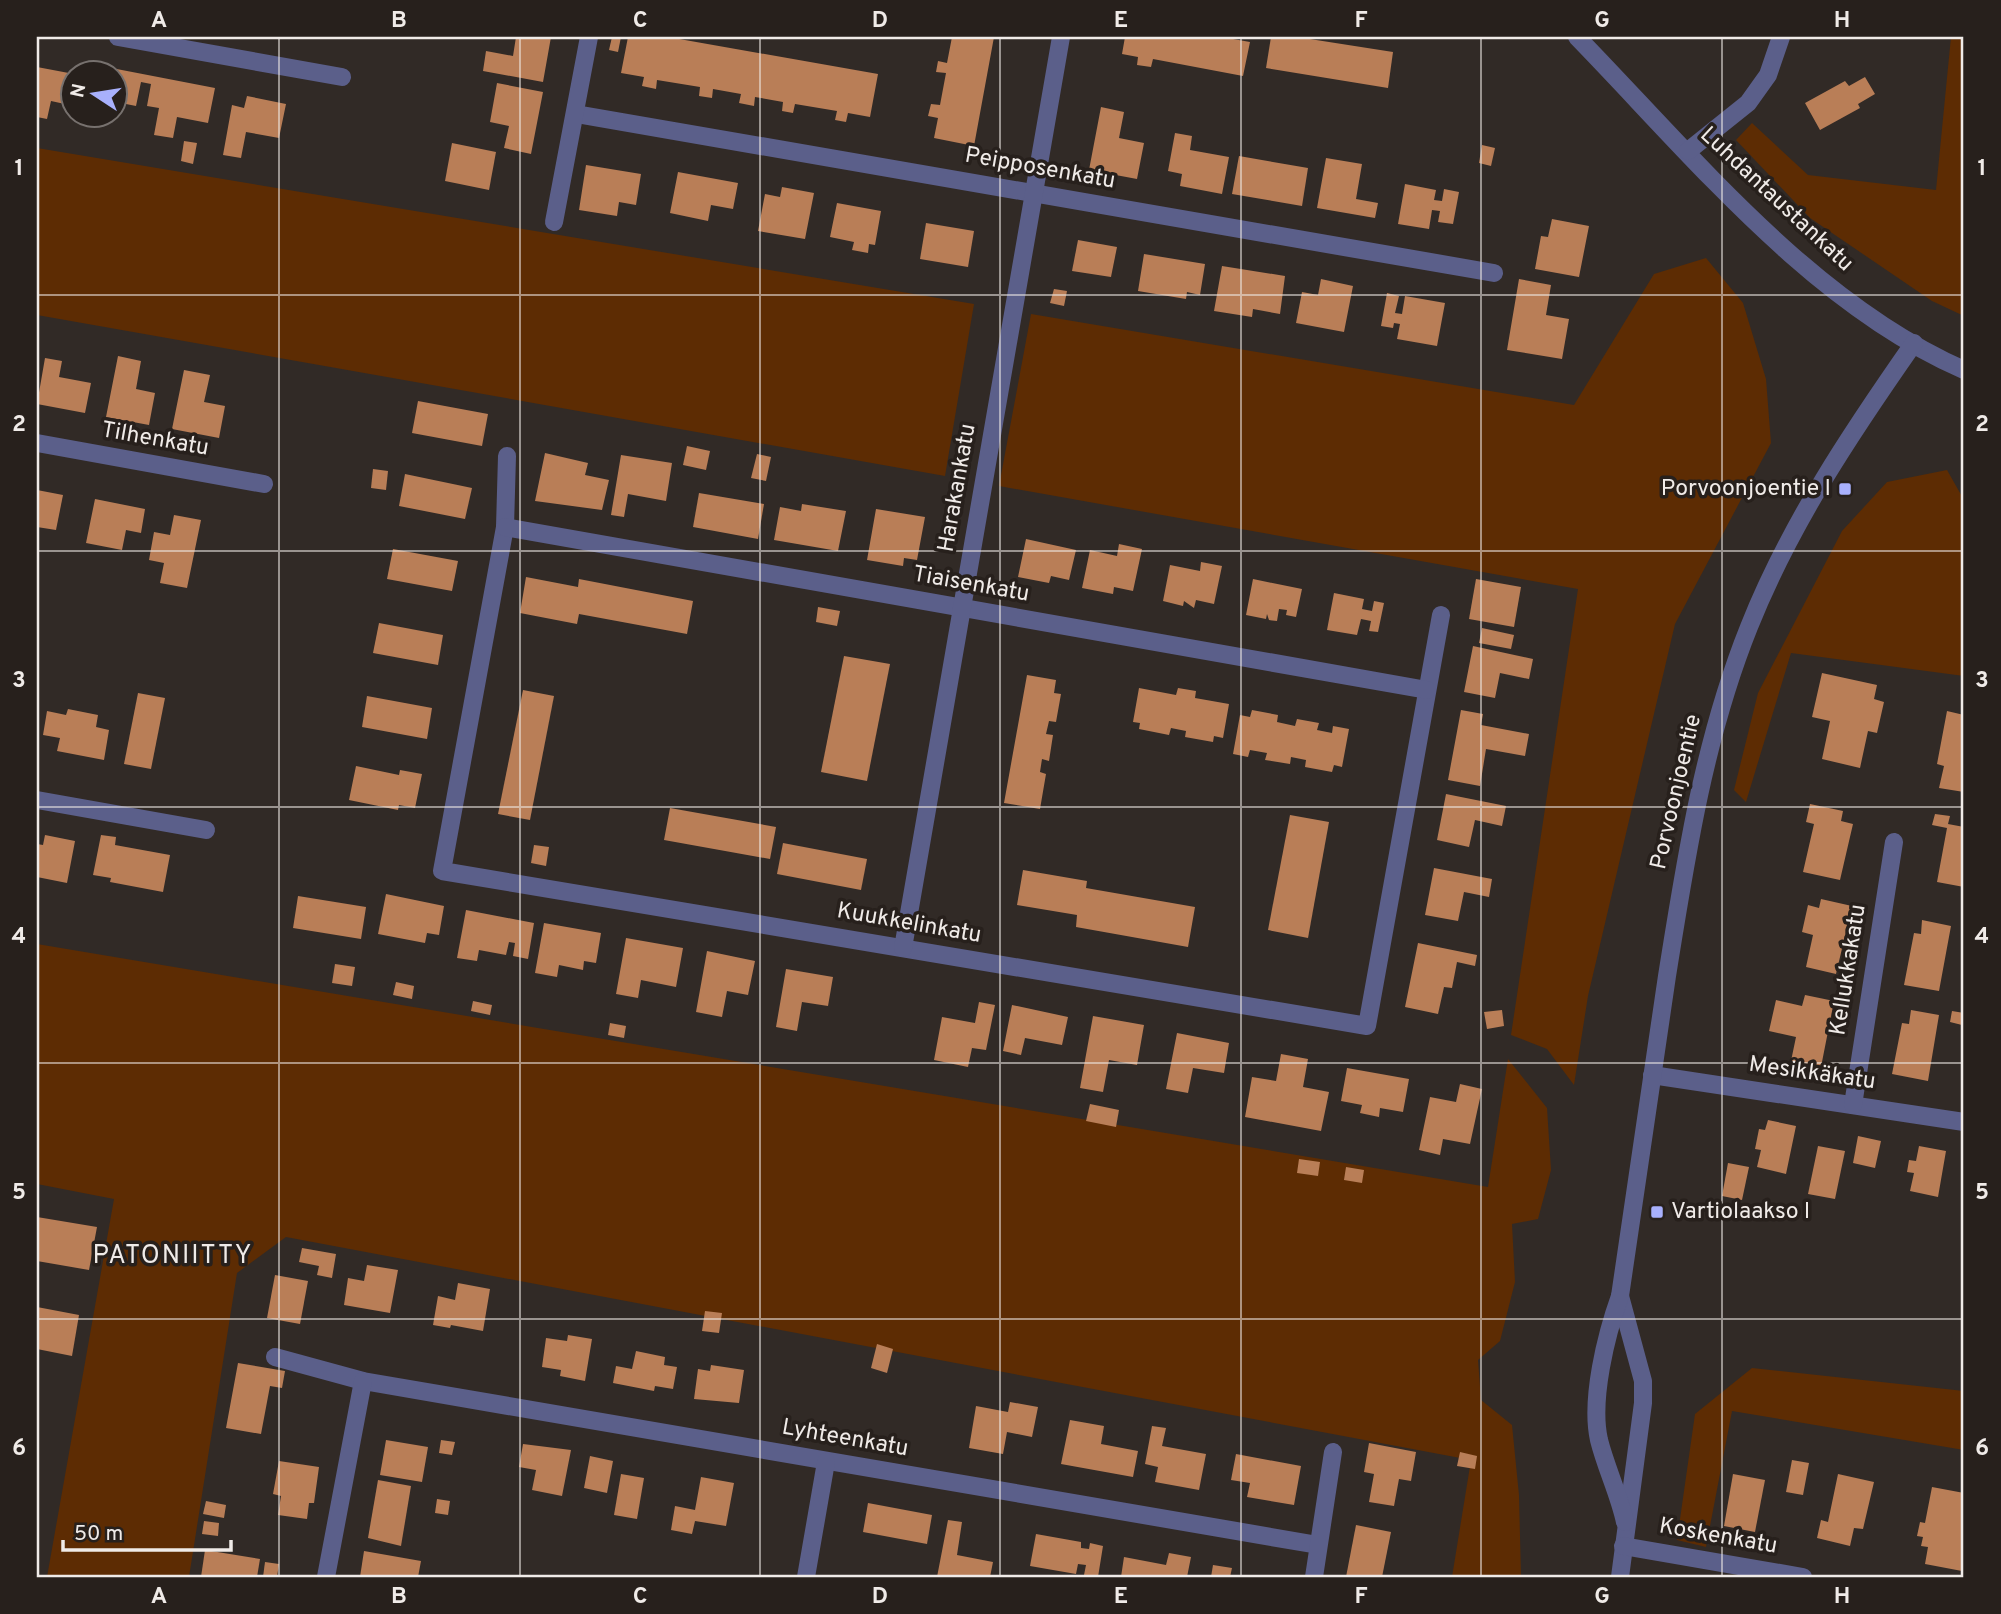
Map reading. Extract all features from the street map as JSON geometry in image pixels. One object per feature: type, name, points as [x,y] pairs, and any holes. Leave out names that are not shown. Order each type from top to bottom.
[{"type":"street","points":[[118,37],[342,77]]},
{"type":"street","points":[[554,222],[589,37]]},
{"type":"street","name":"Harakankatu","points":[[903,948],[1061,37]]},
{"type":"street","name":"Luhdantaustankatu","points":[[1577,37],[1810,271],[1865,312],[1964,370]]},
{"type":"street","points":[[1688,151],[1748,103],[1768,75],[1781,37]]},
{"type":"street","name":"Peipposenkatu","points":[[576,114],[1494,273]]},
{"type":"street","name":"Porvoonjoentie","points":[[1626,1522],[1599,1439],[1596,1416],[1608,1329],[1620,1296],[1686,856],[1701,779],[1720,709],[1745,638],[1790,536],[1830,467],[1914,343]]},
{"type":"street","name":"Tilhenkatu","points":[[37,443],[264,484]]},
{"type":"street","points":[[505,527],[507,456]]},
{"type":"street","name":"Tiaisenkatu","points":[[505,527],[1427,690]]},
{"type":"street","name":"Kuukkelinkatu","points":[[505,527],[442,871],[1367,1026],[1427,690]]},
{"type":"street","points":[[1427,690],[1441,615]]},
{"type":"street","points":[[37,800],[205,830]]},
{"type":"street","name":"Kellukkakatu","points":[[1853,1105],[1894,842]]},
{"type":"street","name":"Mesikkäkatu","points":[[1652,1075],[1964,1122]]},
{"type":"street","name":"Porvoonjoentie","points":[[1620,1296],[1643,1381],[1636,1473],[1626,1522],[1620,1577]]},
{"type":"street","name":"Lyhteenkatu","points":[[275,1357],[363,1381],[1318,1545]]},
{"type":"street","points":[[326,1577],[363,1381]]},
{"type":"street","points":[[1314,1577],[1333,1452]]},
{"type":"street","points":[[806,1577],[826,1462]]},
{"type":"street","name":"Koskenkatu","points":[[1623,1546],[1803,1577]]},
{"type":"shaded area","points":[[1951,37],[1964,37],[1964,316],[1932,301],[1810,218],[1736,140],[1752,123],[1808,175],[1936,190]]},
{"type":"shaded area","points":[[37,148],[974,304],[945,476],[37,315]]},
{"type":"shaded area","points":[[1706,258],[1743,303],[1766,379],[1771,443],[1675,624],[1588,996],[1574,1085],[1547,1049],[1511,1035],[1578,589],[999,486],[1031,314],[1574,405],[1654,274]]},
{"type":"shaded area","points":[[1947,470],[1964,500],[1964,676],[1791,653],[1746,802],[1734,790],[1758,693],[1842,531],[1887,482]]},
{"type":"shaded area","points":[[37,944],[1488,1187],[1508,1059],[1547,1108],[1551,1170],[1538,1219],[1512,1224],[1515,1282],[1500,1341],[1478,1360],[1481,1400],[1512,1425],[1519,1495],[1521,1577],[1452,1577],[1471,1460],[286,1237],[237,1273],[189,1577],[47,1577],[114,1199],[37,1184]]},
{"type":"shaded area","points":[[1752,1368],[1964,1391],[1964,1450],[1732,1411],[1706,1547],[1677,1540],[1695,1414]]},
{"type":"building","points":[[516,37],[551,37],[543,82],[483,71],[486,51],[513,56]]},
{"type":"building","points":[[612,37],[621,37],[618,52],[609,50]]},
{"type":"building","points":[[628,37],[668,37],[878,74],[870,117],[848,113],[846,122],[835,120],[837,111],[795,104],[793,113],[782,111],[783,102],[755,97],[754,106],[739,103],[741,94],[713,89],[712,98],[699,96],[700,87],[657,80],[656,89],[642,86],[644,77],[621,73]]},
{"type":"building","points":[[952,37],[994,37],[974,146],[934,138],[938,118],[928,116],[931,104],[940,105],[946,73],[936,72],[938,61],[947,63]]},
{"type":"building","points":[[1125,37],[1222,37],[1250,42],[1243,76],[1153,59],[1151,67],[1137,65],[1138,57],[1122,54]]},
{"type":"building","points":[[1271,37],[1297,37],[1393,52],[1388,88],[1266,68]]},
{"type":"building","points":[[37,67],[60,71],[60,103],[51,101],[47,119],[37,117]]},
{"type":"building","points":[[130,72],[215,88],[208,123],[177,117],[173,138],[154,135],[159,108],[147,106],[151,84],[141,82],[136,106],[130,105]]},
{"type":"building","points":[[1865,77],[1875,94],[1858,104],[1860,108],[1820,130],[1805,103],[1845,81],[1849,86]]},
{"type":"building","points":[[497,83],[543,92],[531,154],[504,148],[509,126],[490,122]]},
{"type":"building","points":[[247,96],[286,104],[279,138],[246,132],[241,158],[223,155],[232,105],[244,108]]},
{"type":"building","points":[[1101,107],[1124,112],[1119,138],[1144,143],[1137,179],[1089,170]]},
{"type":"building","points":[[1175,133],[1192,136],[1190,150],[1229,157],[1222,194],[1180,186],[1182,174],[1168,171]]},
{"type":"building","points":[[184,141],[197,143],[193,164],[181,161]]},
{"type":"building","points":[[452,143],[496,152],[489,190],[445,181]]},
{"type":"building","points":[[1482,145],[1495,148],[1491,166],[1479,163]]},
{"type":"building","points":[[1239,156],[1308,168],[1302,206],[1232,194]]},
{"type":"building","points":[[1326,158],[1362,164],[1356,199],[1378,203],[1375,218],[1317,208]]},
{"type":"building","points":[[586,165],[641,174],[636,205],[619,202],[617,216],[579,210]]},
{"type":"building","points":[[678,172],[738,183],[733,209],[711,205],[708,221],[670,213]]},
{"type":"building","points":[[1405,184],[1436,190],[1434,200],[1442,201],[1444,189],[1459,192],[1453,224],[1438,222],[1440,211],[1432,210],[1429,229],[1398,224]]},
{"type":"building","points":[[782,187],[814,193],[805,239],[758,231],[765,194],[780,197]]},
{"type":"building","points":[[837,203],[881,211],[875,245],[869,244],[868,253],[852,250],[854,242],[830,237]]},
{"type":"building","points":[[1552,219],[1589,226],[1579,277],[1535,269],[1541,236],[1548,237]]},
{"type":"building","points":[[926,223],[974,231],[968,267],[920,259]]},
{"type":"building","points":[[1078,240],[1117,247],[1111,277],[1072,271]]},
{"type":"building","points":[[1144,254],[1205,264],[1200,295],[1187,292],[1186,299],[1138,291]]},
{"type":"building","points":[[1222,266],[1285,276],[1280,314],[1253,309],[1252,317],[1214,311]]},
{"type":"building","points":[[1321,279],[1353,286],[1344,332],[1296,323],[1302,292],[1318,295]]},
{"type":"building","points":[[1519,279],[1551,285],[1546,315],[1569,319],[1562,359],[1507,350]]},
{"type":"building","points":[[1054,289],[1067,291],[1064,306],[1050,303]]},
{"type":"building","points":[[1387,293],[1399,296],[1395,313],[1402,314],[1405,296],[1445,303],[1437,346],[1397,339],[1400,324],[1394,323],[1393,328],[1381,326]]},
{"type":"building","points":[[118,356],[141,361],[136,389],[155,393],[149,425],[106,417]]},
{"type":"building","points":[[45,358],[62,361],[59,377],[91,383],[85,413],[37,404]]},
{"type":"building","points":[[184,370],[210,375],[204,402],[225,406],[219,438],[172,429]]},
{"type":"building","points":[[418,401],[488,414],[482,446],[412,433]]},
{"type":"building","points":[[687,446],[710,451],[706,470],[683,465]]},
{"type":"building","points":[[545,453],[588,463],[585,475],[609,480],[602,510],[535,501]]},
{"type":"building","points":[[757,454],[771,457],[766,481],[751,478]]},
{"type":"building","points":[[621,455],[672,463],[666,501],[628,494],[624,517],[611,515]]},
{"type":"building","points":[[373,469],[388,471],[386,490],[371,488]]},
{"type":"building","points":[[405,474],[472,488],[465,519],[399,506]]},
{"type":"building","points":[[37,490],[63,495],[56,530],[37,527]]},
{"type":"building","points":[[699,493],[764,504],[758,539],[693,527]]},
{"type":"building","points":[[95,499],[145,509],[141,533],[126,530],[122,550],[86,543]]},
{"type":"building","points":[[802,504],[846,511],[838,551],[774,540],[780,507],[801,511]]},
{"type":"building","points":[[876,509],[925,517],[917,560],[904,558],[903,566],[867,560]]},
{"type":"building","points":[[174,515],[201,520],[187,588],[160,583],[164,563],[149,560],[154,532],[170,535]]},
{"type":"building","points":[[1026,539],[1076,550],[1069,580],[1051,576],[1049,583],[1018,577]]},
{"type":"building","points":[[1119,544],[1142,549],[1133,591],[1114,587],[1113,594],[1082,588],[1090,550],[1117,556]]},
{"type":"building","points":[[393,549],[458,561],[452,591],[387,579]]},
{"type":"building","points":[[1201,562],[1222,566],[1214,604],[1196,600],[1194,608],[1184,601],[1183,606],[1163,601],[1170,565],[1200,571]]},
{"type":"building","points":[[526,577],[578,587],[579,579],[693,601],[687,634],[579,614],[577,624],[520,613]]},
{"type":"building","points":[[1253,579],[1302,589],[1296,617],[1286,615],[1287,610],[1279,609],[1277,621],[1269,620],[1267,614],[1266,619],[1246,615]]},
{"type":"building","points":[[1476,579],[1521,587],[1514,627],[1469,619]]},
{"type":"building","points":[[1334,593],[1364,599],[1362,609],[1372,611],[1374,601],[1384,603],[1378,632],[1369,631],[1371,621],[1361,619],[1357,635],[1327,630]]},
{"type":"building","points":[[818,607],[840,611],[837,626],[816,622]]},
{"type":"building","points":[[379,623],[443,635],[438,665],[373,653]]},
{"type":"building","points":[[1482,628],[1514,635],[1511,649],[1479,643]]},
{"type":"building","points":[[1473,646],[1533,659],[1529,679],[1500,673],[1495,698],[1464,692]]},
{"type":"building","points":[[844,656],[890,664],[867,781],[821,772]]},
{"type":"building","points":[[1822,673],[1877,685],[1874,699],[1884,702],[1877,733],[1868,731],[1860,768],[1822,759],[1830,721],[1812,717]]},
{"type":"building","points":[[1027,675],[1056,680],[1054,693],[1061,694],[1056,722],[1049,721],[1046,734],[1053,735],[1049,761],[1042,759],[1040,772],[1046,774],[1040,809],[1004,803]]},
{"type":"building","points":[[1139,688],[1176,695],[1178,688],[1196,691],[1195,698],[1229,704],[1223,738],[1214,736],[1213,742],[1185,737],[1186,731],[1171,728],[1169,735],[1139,729],[1140,723],[1133,722]]},
{"type":"building","points":[[523,690],[554,696],[530,820],[498,814]]},
{"type":"building","points":[[138,693],[165,698],[151,769],[124,764]]},
{"type":"building","points":[[367,696],[432,708],[427,739],[362,727]]},
{"type":"building","points":[[68,709],[98,715],[96,727],[109,730],[104,760],[57,751],[60,738],[43,735],[47,711],[66,715]]},
{"type":"building","points":[[1252,710],[1278,715],[1277,722],[1295,726],[1297,719],[1319,723],[1317,730],[1332,733],[1333,726],[1349,729],[1342,767],[1334,765],[1332,772],[1305,767],[1306,760],[1291,757],[1290,764],[1265,760],[1267,753],[1250,750],[1248,757],[1233,754],[1240,715],[1250,717]]},
{"type":"building","points":[[1461,710],[1483,714],[1481,725],[1529,734],[1525,756],[1486,749],[1480,786],[1448,780]]},
{"type":"building","points":[[1947,711],[1964,715],[1964,792],[1939,788],[1944,766],[1937,764]]},
{"type":"building","points":[[356,766],[399,775],[400,770],[422,774],[415,808],[399,805],[398,810],[349,800]]},
{"type":"building","points":[[1446,794],[1506,806],[1502,826],[1475,820],[1469,847],[1437,840]]},
{"type":"building","points":[[1810,804],[1843,811],[1841,821],[1853,824],[1840,880],[1803,872],[1814,824],[1806,822]]},
{"type":"building","points":[[670,808],[776,827],[770,859],[664,840]]},
{"type":"building","points":[[1935,814],[1950,816],[1948,824],[1964,827],[1964,887],[1937,882],[1947,828],[1932,825]]},
{"type":"building","points":[[1290,815],[1329,822],[1308,938],[1268,930]]},
{"type":"building","points":[[45,835],[75,841],[67,883],[37,877],[37,844],[43,845]]},
{"type":"building","points":[[101,835],[116,837],[115,845],[170,855],[163,892],[110,882],[111,878],[93,875]]},
{"type":"building","points":[[783,843],[867,859],[861,890],[777,874]]},
{"type":"building","points":[[534,845],[549,847],[546,866],[531,863]]},
{"type":"building","points":[[1434,868],[1492,879],[1489,897],[1464,892],[1458,921],[1425,915]]},
{"type":"building","points":[[1023,870],[1087,881],[1086,888],[1195,907],[1188,947],[1076,927],[1077,915],[1017,905]]},
{"type":"building","points":[[386,894],[444,906],[439,935],[427,933],[425,943],[378,934]]},
{"type":"building","points":[[298,896],[366,907],[361,939],[293,928]]},
{"type":"building","points":[[1821,899],[1852,906],[1836,974],[1806,967],[1813,935],[1802,932],[1808,905],[1819,908]]},
{"type":"building","points":[[466,910],[534,923],[528,959],[513,956],[515,943],[509,942],[506,955],[479,950],[477,961],[457,958]]},
{"type":"building","points":[[1922,920],[1951,926],[1939,991],[1904,985],[1914,933],[1921,934]]},
{"type":"building","points":[[544,923],[601,933],[596,963],[584,961],[583,970],[559,965],[557,977],[535,973]]},
{"type":"building","points":[[626,938],[683,948],[676,987],[641,980],[638,998],[616,994]]},
{"type":"building","points":[[1418,943],[1477,955],[1475,966],[1457,962],[1452,988],[1444,987],[1438,1014],[1405,1007]]},
{"type":"building","points":[[707,951],[755,961],[748,995],[727,991],[722,1017],[696,1012]]},
{"type":"building","points":[[335,964],[355,967],[352,986],[332,983]]},
{"type":"building","points":[[786,969],[833,977],[828,1006],[802,1002],[797,1031],[776,1027]]},
{"type":"building","points":[[396,982],[414,986],[412,999],[393,995]]},
{"type":"building","points":[[1805,995],[1834,1001],[1821,1067],[1791,1061],[1796,1037],[1769,1031],[1776,1000],[1802,1006]]},
{"type":"building","points":[[473,1001],[492,1005],[490,1015],[471,1011]]},
{"type":"building","points":[[979,1002],[995,1005],[986,1050],[972,1048],[968,1067],[934,1060],[942,1017],[975,1023]]},
{"type":"building","points":[[1012,1005],[1068,1017],[1062,1045],[1025,1038],[1021,1055],[1003,1051]]},
{"type":"building","points":[[1502,1010],[1504,1026],[1487,1029],[1484,1012]]},
{"type":"building","points":[[1911,1010],[1939,1015],[1928,1081],[1892,1074],[1902,1023],[1909,1024]]},
{"type":"building","points":[[1952,1011],[1964,1013],[1962,1025],[1950,1022]]},
{"type":"building","points":[[1093,1016],[1144,1025],[1137,1065],[1109,1060],[1103,1092],[1080,1088]]},
{"type":"building","points":[[610,1023],[626,1026],[624,1038],[608,1035]]},
{"type":"building","points":[[1177,1033],[1229,1043],[1224,1073],[1193,1068],[1188,1093],[1166,1089]]},
{"type":"building","points":[[1281,1054],[1308,1059],[1303,1087],[1329,1092],[1321,1131],[1245,1117],[1252,1077],[1276,1081]]},
{"type":"building","points":[[1347,1068],[1409,1079],[1403,1112],[1380,1108],[1379,1117],[1360,1113],[1362,1105],[1341,1101]]},
{"type":"building","points":[[1460,1084],[1482,1089],[1470,1144],[1443,1139],[1440,1155],[1419,1150],[1430,1097],[1456,1102]]},
{"type":"building","points":[[1090,1104],[1119,1110],[1116,1127],[1086,1121]]},
{"type":"building","points":[[1768,1120],[1796,1126],[1786,1174],[1757,1167],[1761,1150],[1755,1149],[1759,1129],[1765,1130]]},
{"type":"building","points":[[1858,1136],[1881,1141],[1875,1168],[1853,1163]]},
{"type":"building","points":[[1818,1146],[1845,1151],[1835,1199],[1808,1194]]},
{"type":"building","points":[[1919,1146],[1946,1151],[1938,1197],[1910,1191],[1914,1173],[1907,1172],[1909,1160],[1916,1161]]},
{"type":"building","points":[[1299,1159],[1320,1162],[1318,1176],[1297,1173]]},
{"type":"building","points":[[1728,1163],[1749,1167],[1742,1200],[1722,1196]]},
{"type":"building","points":[[1346,1167],[1364,1170],[1362,1183],[1344,1180]]},
{"type":"building","points":[[37,1217],[97,1227],[89,1270],[37,1261]]},
{"type":"building","points":[[302,1248],[336,1254],[332,1278],[317,1275],[319,1266],[299,1262]]},
{"type":"building","points":[[367,1265],[398,1270],[390,1313],[344,1305],[348,1278],[364,1281]]},
{"type":"building","points":[[275,1275],[308,1281],[300,1324],[267,1318]]},
{"type":"building","points":[[458,1283],[490,1289],[483,1331],[451,1325],[450,1328],[433,1325],[438,1296],[455,1300]]},
{"type":"building","points":[[37,1307],[79,1315],[72,1356],[37,1349]]},
{"type":"building","points":[[705,1311],[722,1313],[719,1333],[702,1331]]},
{"type":"building","points":[[568,1335],[592,1339],[585,1381],[560,1376],[561,1370],[542,1367],[546,1338],[567,1341]]},
{"type":"building","points":[[877,1344],[893,1349],[887,1373],[871,1368]]},
{"type":"building","points":[[636,1351],[665,1357],[664,1365],[677,1367],[673,1389],[655,1386],[654,1391],[613,1383],[616,1366],[632,1369]]},
{"type":"building","points":[[238,1363],[285,1371],[282,1388],[270,1386],[261,1434],[226,1428]]},
{"type":"building","points":[[711,1365],[744,1370],[739,1403],[694,1399],[698,1369],[710,1371]]},
{"type":"building","points":[[1010,1402],[1038,1407],[1032,1437],[1007,1432],[1003,1454],[969,1448],[976,1406],[1008,1412]]},
{"type":"building","points":[[1070,1420],[1104,1426],[1101,1444],[1138,1451],[1133,1477],[1061,1464]]},
{"type":"building","points":[[1152,1426],[1166,1428],[1162,1446],[1206,1454],[1199,1490],[1155,1482],[1158,1467],[1145,1464]]},
{"type":"building","points":[[386,1440],[428,1447],[422,1482],[380,1475]]},
{"type":"building","points":[[441,1440],[455,1442],[452,1455],[439,1453]]},
{"type":"building","points":[[1369,1443],[1416,1452],[1411,1481],[1399,1479],[1394,1506],[1369,1502],[1374,1474],[1364,1472]]},
{"type":"building","points":[[523,1444],[571,1450],[562,1496],[532,1490],[536,1470],[519,1467]]},
{"type":"building","points":[[1460,1452],[1477,1456],[1475,1469],[1457,1466]]},
{"type":"building","points":[[1236,1454],[1301,1466],[1294,1505],[1247,1497],[1250,1483],[1231,1480]]},
{"type":"building","points":[[590,1456],[613,1461],[607,1493],[584,1488]]},
{"type":"building","points":[[1792,1460],[1809,1463],[1803,1495],[1786,1492]]},
{"type":"building","points":[[279,1461],[319,1467],[314,1503],[309,1503],[307,1519],[278,1515],[281,1496],[273,1494]]},
{"type":"building","points":[[621,1474],[644,1478],[637,1519],[614,1515]]},
{"type":"building","points":[[1733,1474],[1765,1480],[1755,1532],[1724,1526]]},
{"type":"building","points":[[1838,1474],[1874,1482],[1863,1529],[1854,1528],[1850,1546],[1817,1538],[1821,1520],[1828,1522]]},
{"type":"building","points":[[701,1477],[734,1483],[726,1526],[695,1521],[692,1534],[671,1530],[675,1506],[695,1510]]},
{"type":"building","points":[[378,1480],[411,1486],[401,1546],[368,1538]]},
{"type":"building","points":[[1932,1487],[1964,1493],[1962,1571],[1925,1564],[1928,1547],[1921,1546],[1923,1537],[1917,1536],[1920,1522],[1925,1523]]},
{"type":"building","points":[[437,1499],[450,1501],[448,1515],[435,1513]]},
{"type":"building","points":[[206,1501],[226,1505],[224,1518],[203,1514]]},
{"type":"building","points":[[868,1503],[932,1515],[927,1544],[863,1532]]},
{"type":"building","points":[[948,1520],[962,1522],[957,1555],[993,1562],[990,1577],[937,1577]]},
{"type":"building","points":[[204,1521],[219,1523],[218,1536],[202,1534]]},
{"type":"building","points":[[1356,1525],[1391,1532],[1382,1577],[1346,1577]]},
{"type":"building","points":[[1036,1534],[1081,1542],[1081,1548],[1089,1549],[1090,1543],[1103,1546],[1098,1577],[1084,1575],[1086,1565],[1078,1564],[1076,1574],[1030,1566]]},
{"type":"building","points":[[205,1550],[260,1559],[257,1577],[201,1577]]},
{"type":"building","points":[[364,1551],[421,1561],[418,1577],[360,1577]]},
{"type":"building","points":[[1169,1553],[1191,1557],[1187,1577],[1121,1577],[1124,1557],[1166,1565]]},
{"type":"building","points":[[265,1562],[279,1564],[277,1577],[263,1577]]},
{"type":"building","points":[[1213,1565],[1232,1568],[1230,1577],[1211,1577]]},
{"type":"place","name":"Porvoonjoentie I","points":[[1845,489]]},
{"type":"place","name":"Vartiolaakso I","points":[[1657,1212]]},
{"type":"district","name":"PATONIITTY","points":[[173,1256]]}]
